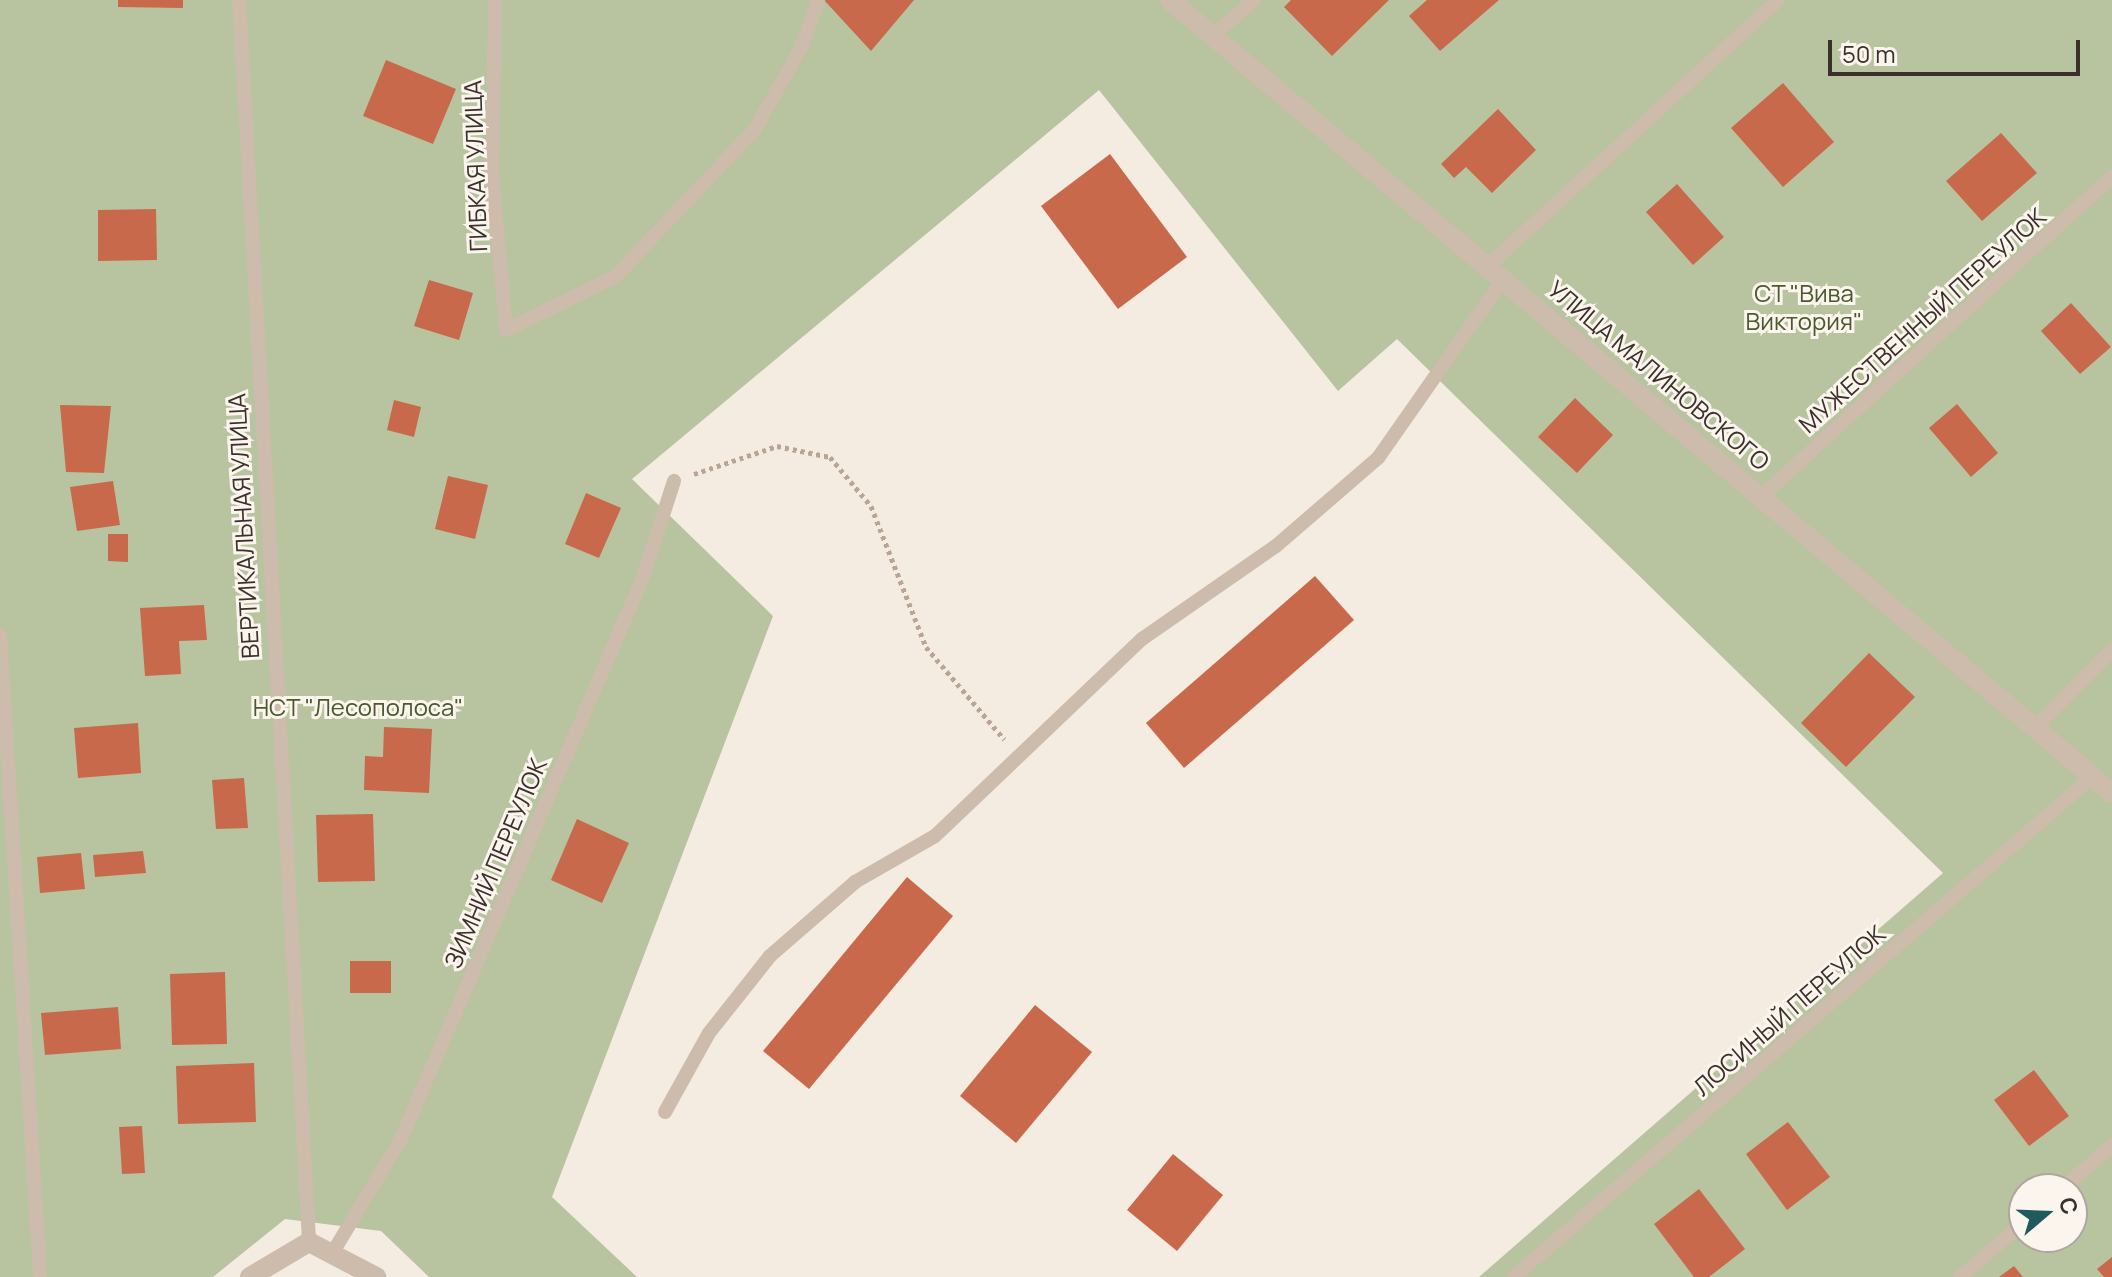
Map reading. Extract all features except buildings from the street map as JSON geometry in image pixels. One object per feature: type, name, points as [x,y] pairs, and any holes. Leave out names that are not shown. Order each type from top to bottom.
[{"type":"street","name":"УЛИЦА МАЛИНОВСКОГО","points":[[1170,0],[1216,33],[2112,793]]},
{"type":"street","points":[[250,1277],[309,1242],[376,1277]]},
{"type":"lane","name":"ВЕРТИКАЛЬНАЯ УЛИЦА","points":[[239,0],[309,1242]]},
{"type":"lane","name":"ГИБКАЯ УЛИЦА","points":[[495,0],[492,172],[506,330],[616,276],[744,141],[801,48],[818,0]]},
{"type":"lane","points":[[1216,33],[1254,0]]},
{"type":"lane","points":[[665,1112],[709,1033],[770,956],[855,882],[935,836],[1142,639],[1276,546],[1378,458],[1497,272],[1778,0]]},
{"type":"lane","name":"МУЖЕСТВЕННЫЙ ПЕРЕУЛОК","points":[[1762,496],[2112,176]]},
{"type":"lane","name":"ЗИМНИЙ ПЕРЕУЛОК","points":[[333,1252],[401,1139],[643,577],[674,481]]},
{"type":"lane","points":[[0,635],[40,1277]]},
{"type":"lane","points":[[2035,728],[2112,650]]},
{"type":"lane","name":"ЛОСИНЫЙ ПЕРЕУЛОК","points":[[1514,1277],[2092,777]]},
{"type":"lane","points":[[2080,1173],[2112,1145]]},
{"type":"lane","points":[[1960,1277],[2008,1236]]},
{"type":"path","points":[[674,481],[777,446],[830,457],[871,506],[926,647],[1020,758]]},
{"type":"green space","points":[[0,0],[2112,0],[2112,1277],[1479,1277],[1943,873],[1397,339],[1338,391],[1099,90],[632,479],[773,616],[552,1197],[637,1277],[429,1277],[381,1231],[285,1219],[213,1277],[0,1277]]},
{"type":"park label","name":"СТ \"Вива Виктория\"","points":[[1804,307]]},
{"type":"park label","name":"НСТ \"Лесополоса\"","points":[[358,707]]}]
